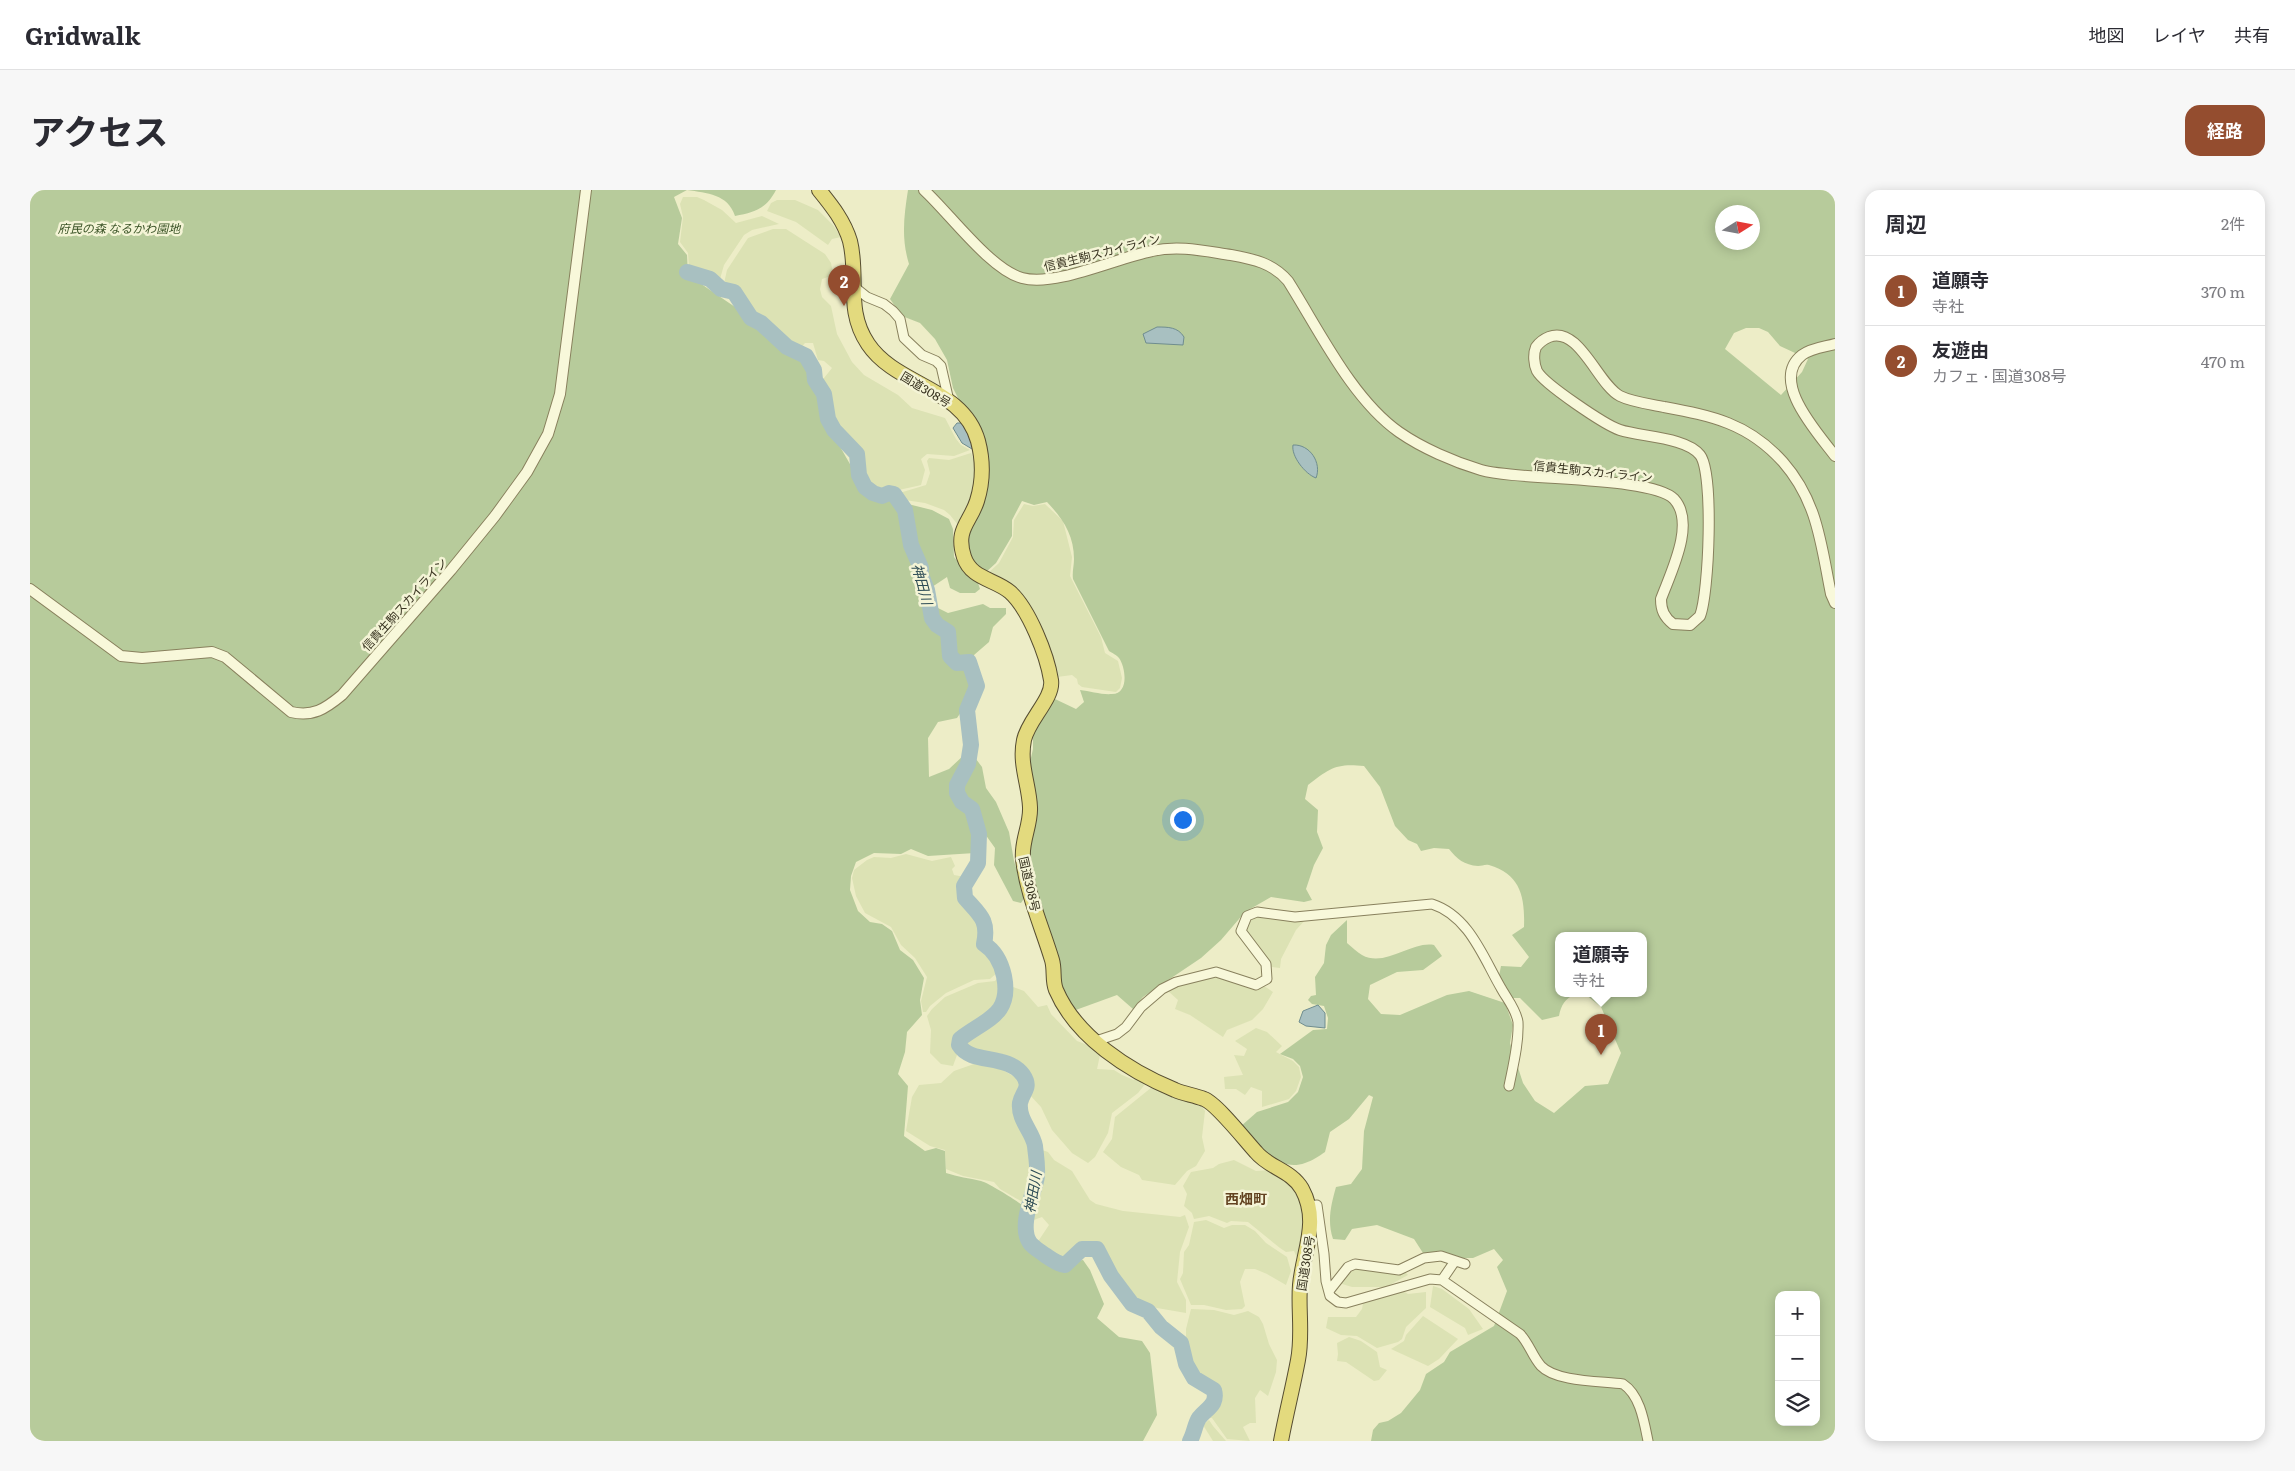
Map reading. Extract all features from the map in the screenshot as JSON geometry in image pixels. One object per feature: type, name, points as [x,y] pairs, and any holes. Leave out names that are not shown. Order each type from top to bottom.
[{"type":"highway","name":"国道308号","points":[[819,190],[835,210],[851,244],[853,306],[858,324],[867,343],[877,355],[897,372],[949,401],[966,417],[972,426],[980,458],[981,482],[978,498],[972,513],[964,523],[961,534],[964,558],[978,576],[1006,589],[1014,596],[1032,624],[1051,678],[1051,692],[1033,719],[1024,741],[1022,768],[1028,790],[1030,816],[1023,846],[1023,860],[1036,913],[1052,961],[1057,992],[1076,1021],[1109,1053],[1157,1082],[1208,1100],[1260,1157],[1296,1180],[1309,1206],[1311,1231],[1301,1278],[1298,1359],[1281,1441]]},
{"type":"street","name":"信貴生駒スカイライン","points":[[30,589],[121,656],[142,658],[212,652],[225,657],[291,712],[303,715],[314,714],[327,708],[342,695],[483,532],[526,472],[548,434],[560,394],[586,190]]},
{"type":"street","name":"信貴生駒スカイライン","points":[[924,190],[999,267],[1024,278],[1051,279],[1151,251],[1173,248],[1240,257],[1272,266],[1288,281],[1368,405],[1400,433],[1439,453],[1481,470],[1644,487],[1670,496],[1680,507],[1684,527],[1661,599],[1661,607],[1663,614],[1673,624],[1690,625],[1700,616],[1704,598],[1708,526],[1708,476],[1705,465],[1701,456],[1686,445],[1619,430],[1547,383],[1537,372],[1535,364],[1536,347],[1550,336],[1557,335],[1572,340],[1619,396],[1727,421],[1773,452],[1800,485],[1815,515],[1831,594],[1835,603]]},
{"type":"street","points":[[852,285],[867,297],[884,304],[893,311],[900,319],[904,338],[922,355],[936,361],[941,366],[949,401]]},
{"type":"street","points":[[1835,344],[1812,350],[1801,356],[1794,365],[1790,379],[1792,393],[1835,456]]},
{"type":"street","points":[[1096,1041],[1116,1034],[1126,1027],[1151,998],[1176,982],[1216,972],[1256,985],[1262,984],[1267,979],[1266,964],[1241,931],[1247,916],[1257,912],[1295,917],[1432,904],[1444,908],[1469,931],[1513,1006],[1518,1020],[1518,1038],[1509,1086]]},
{"type":"street","points":[[1309,1206],[1317,1205],[1330,1296],[1338,1302],[1346,1302],[1430,1279],[1442,1280],[1520,1334],[1526,1340],[1537,1361],[1552,1374],[1623,1384],[1630,1388],[1636,1397],[1648,1441]]},
{"type":"street","points":[[1329,1291],[1348,1267],[1355,1264],[1399,1270],[1416,1261],[1434,1256],[1449,1257],[1465,1264]]},
{"type":"street","points":[[1442,1280],[1455,1261]]},
{"type":"green space","name":"府民の森 なるかわ園地","points":[[30,190],[687,190],[674,197],[682,218],[678,244],[687,255],[688,275],[760,324],[784,347],[805,358],[811,371],[812,381],[825,403],[827,424],[866,492],[880,498],[888,497],[896,501],[932,510],[949,519],[953,529],[954,557],[971,577],[977,580],[980,589],[975,593],[960,593],[950,588],[947,577],[932,587],[924,580],[918,579],[926,602],[948,613],[983,604],[990,608],[1006,608],[1006,614],[993,627],[989,642],[974,655],[969,700],[957,718],[938,722],[928,738],[929,777],[949,769],[964,755],[976,759],[982,767],[986,788],[996,802],[1009,832],[1014,861],[1025,897],[1021,903],[1013,901],[994,865],[995,848],[985,834],[974,841],[975,853],[928,856],[911,849],[901,854],[874,853],[856,862],[851,876],[850,890],[858,911],[870,922],[882,924],[892,931],[900,950],[913,960],[924,978],[920,1000],[922,1015],[907,1032],[905,1052],[898,1074],[908,1086],[904,1136],[925,1151],[936,1148],[945,1151],[946,1173],[985,1182],[1026,1208],[1021,1225],[1021,1237],[1038,1255],[1054,1264],[1067,1267],[1075,1261],[1083,1260],[1090,1270],[1104,1304],[1097,1318],[1119,1337],[1142,1341],[1150,1353],[1157,1415],[1143,1441],[30,1441]]},
{"type":"green space","points":[[687,190],[776,190],[764,206],[735,216],[732,209],[722,199],[709,194]]},
{"type":"green space","points":[[908,190],[1835,190],[1835,1441],[1371,1441],[1373,1430],[1379,1423],[1388,1421],[1401,1413],[1420,1390],[1426,1374],[1444,1362],[1450,1352],[1494,1326],[1507,1291],[1497,1267],[1503,1260],[1494,1249],[1473,1258],[1459,1258],[1445,1252],[1423,1253],[1414,1239],[1377,1225],[1352,1229],[1345,1240],[1333,1239],[1330,1219],[1336,1187],[1351,1184],[1362,1169],[1364,1131],[1373,1097],[1369,1095],[1349,1119],[1330,1132],[1325,1152],[1305,1163],[1295,1165],[1277,1160],[1260,1148],[1240,1127],[1257,1112],[1288,1102],[1298,1092],[1303,1077],[1300,1066],[1293,1059],[1280,1054],[1313,1030],[1327,1029],[1328,1018],[1324,1006],[1312,1004],[1308,1000],[1311,996],[1316,995],[1315,977],[1324,963],[1326,945],[1331,935],[1347,920],[1347,943],[1362,955],[1371,958],[1389,956],[1425,945],[1434,945],[1442,956],[1423,970],[1397,972],[1370,985],[1368,999],[1381,1014],[1400,1015],[1447,995],[1469,991],[1505,1003],[1513,1025],[1510,1043],[1523,1083],[1535,1101],[1554,1113],[1585,1086],[1608,1084],[1621,1053],[1601,1007],[1589,997],[1647,997],[1647,932],[1555,932],[1555,997],[1570,997],[1564,1003],[1559,1016],[1542,1020],[1520,998],[1511,998],[1499,976],[1501,966],[1521,967],[1529,957],[1512,935],[1524,927],[1522,897],[1514,881],[1500,869],[1489,865],[1478,866],[1465,863],[1458,859],[1449,849],[1434,848],[1421,851],[1417,844],[1408,840],[1395,826],[1380,787],[1364,766],[1347,765],[1334,768],[1322,774],[1308,785],[1305,799],[1318,810],[1317,832],[1323,848],[1314,865],[1306,889],[1312,900],[1304,902],[1271,897],[1245,912],[1221,940],[1201,958],[1143,997],[1133,1009],[1117,995],[1073,1011],[1058,981],[1061,969],[1044,919],[1029,861],[1029,847],[1038,807],[1028,771],[1033,749],[1033,728],[1055,699],[1076,709],[1084,702],[1080,690],[1104,694],[1117,693],[1124,685],[1123,668],[1118,657],[1109,651],[1073,579],[1074,559],[1070,535],[1063,521],[1047,502],[1034,505],[1022,501],[1012,520],[1012,536],[996,563],[985,573],[972,563],[967,546],[986,458],[986,441],[980,427],[962,406],[953,388],[947,360],[935,339],[920,323],[902,316],[890,299],[909,264],[904,236],[904,218]],"holes":[[[1746,328],[1759,328],[1768,332],[1780,346],[1808,359],[1802,372],[1781,395],[1725,349],[1734,333]]]},
{"type":"green space","points":[[683,197],[697,197],[704,200],[722,210],[736,223],[762,216],[779,224],[752,230],[744,235],[724,265],[718,286],[712,278],[691,271],[689,268],[688,253],[680,242],[683,217],[680,204]]},
{"type":"green space","points":[[777,200],[795,200],[818,210],[833,225],[841,237],[832,239],[828,245],[796,222],[767,211],[771,203]]},
{"type":"green space","points":[[773,229],[786,229],[825,254],[831,263],[833,273],[831,276],[822,279],[820,289],[822,297],[831,306],[837,334],[852,362],[864,375],[898,395],[912,408],[945,418],[956,439],[961,445],[970,450],[954,456],[927,454],[921,459],[925,470],[921,485],[880,494],[866,485],[860,472],[858,452],[843,439],[836,429],[825,389],[820,383],[832,368],[824,361],[818,360],[813,343],[805,343],[800,349],[791,346],[749,312],[744,300],[736,290],[723,288],[727,270],[748,238]]},
{"type":"green space","points":[[971,453],[978,467],[971,503],[958,525],[944,510],[925,503],[898,499],[896,494],[926,485],[930,473],[927,461],[929,458],[949,460]]},
{"type":"green space","points":[[1024,504],[1033,506],[1045,504],[1063,521],[1072,557],[1070,576],[1101,637],[1105,653],[1118,661],[1122,678],[1120,688],[1116,692],[1082,687],[1072,675],[1057,677],[1021,596],[1013,585],[987,574],[999,563],[1013,537],[1014,520]]},
{"type":"green space","points":[[906,854],[932,861],[951,857],[955,866],[952,869],[954,875],[965,877],[959,886],[962,900],[981,923],[983,950],[988,953],[998,972],[990,979],[974,980],[946,993],[930,1006],[926,1012],[923,1012],[921,1001],[927,977],[915,958],[901,945],[891,927],[865,913],[856,896],[852,878],[854,870],[867,860],[874,857],[891,858]]},
{"type":"green space","points":[[1254,916],[1306,919],[1296,930],[1281,959],[1280,968],[1272,967],[1247,933],[1247,923]]},
{"type":"green space","points":[[1001,974],[1005,986],[1001,1005],[970,1030],[958,1036],[957,1055],[953,1066],[941,1064],[930,1053],[931,1030],[927,1016],[945,997],[978,983],[995,981]]},
{"type":"green space","points":[[1211,976],[1255,989],[1264,986],[1273,992],[1263,1009],[1252,1020],[1227,1030],[1223,1037],[1190,1015],[1175,1009],[1178,1000],[1168,991],[1180,985]]},
{"type":"green space","points":[[1013,987],[1024,991],[1038,1007],[1047,1005],[1051,1014],[1077,1041],[1101,1050],[1097,1069],[1114,1070],[1134,1080],[1137,1077],[1146,1083],[1138,1093],[1112,1113],[1108,1133],[1095,1157],[1088,1163],[1072,1153],[1052,1130],[1041,1107],[1029,1094],[1026,1076],[1016,1065],[997,1057],[973,1054],[964,1050],[963,1040],[977,1032],[1011,1003]]},
{"type":"green space","points":[[1256,1028],[1267,1032],[1282,1046],[1276,1052],[1293,1061],[1299,1067],[1301,1077],[1296,1091],[1289,1099],[1262,1107],[1262,1091],[1251,1087],[1245,1095],[1236,1089],[1225,1089],[1224,1077],[1243,1075],[1234,1055],[1244,1056],[1247,1049],[1235,1041]]},
{"type":"green space","points":[[974,1064],[992,1064],[1020,1080],[1023,1092],[1018,1108],[1031,1139],[1034,1158],[1034,1179],[1026,1204],[1000,1189],[994,1182],[963,1176],[946,1169],[945,1150],[930,1146],[906,1131],[912,1097],[919,1085],[941,1083],[954,1071]]},
{"type":"green space","points":[[1152,1087],[1201,1105],[1205,1111],[1202,1137],[1205,1151],[1196,1166],[1187,1171],[1175,1185],[1142,1180],[1139,1175],[1121,1167],[1103,1152],[1112,1139],[1115,1117]]},
{"type":"green space","points":[[1039,1149],[1048,1152],[1054,1160],[1072,1171],[1090,1200],[1096,1204],[1123,1211],[1180,1217],[1185,1215],[1189,1227],[1180,1252],[1177,1282],[1186,1300],[1186,1313],[1157,1308],[1133,1300],[1100,1249],[1091,1245],[1079,1248],[1065,1262],[1057,1260],[1042,1250],[1037,1243],[1049,1225],[1042,1217],[1031,1221],[1033,1196],[1042,1169]]},
{"type":"green space","points":[[1234,1160],[1256,1171],[1274,1170],[1296,1190],[1305,1213],[1302,1259],[1297,1258],[1294,1251],[1286,1252],[1280,1248],[1248,1222],[1231,1221],[1227,1223],[1209,1216],[1194,1219],[1192,1213],[1184,1206],[1187,1194],[1183,1186],[1191,1172],[1213,1168],[1219,1164]]},
{"type":"green space","points":[[1206,1220],[1224,1228],[1232,1225],[1245,1225],[1255,1231],[1266,1243],[1287,1257],[1291,1271],[1286,1285],[1255,1269],[1245,1269],[1240,1282],[1245,1306],[1242,1309],[1226,1310],[1204,1305],[1191,1305],[1180,1279],[1183,1273],[1184,1252],[1189,1245],[1194,1222]]},
{"type":"green space","points":[[1353,1268],[1406,1273],[1408,1275],[1386,1287],[1352,1287],[1339,1283]]},
{"type":"green space","points":[[1433,1286],[1442,1289],[1469,1309],[1483,1329],[1468,1335],[1465,1328],[1430,1307]]},
{"type":"green space","points":[[1403,1291],[1408,1294],[1426,1292],[1426,1308],[1406,1327],[1402,1339],[1398,1342],[1377,1348],[1357,1336],[1341,1335],[1326,1328],[1328,1317],[1356,1317],[1362,1309],[1363,1303]]},
{"type":"green space","points":[[1191,1309],[1214,1310],[1234,1315],[1248,1311],[1259,1317],[1263,1324],[1269,1344],[1277,1360],[1276,1372],[1268,1396],[1260,1390],[1255,1398],[1256,1423],[1250,1423],[1243,1427],[1250,1441],[1227,1439],[1212,1418],[1206,1417],[1214,1408],[1218,1397],[1217,1390],[1201,1380],[1192,1370],[1186,1358],[1186,1329]]},
{"type":"green space","points":[[1423,1316],[1458,1339],[1439,1359],[1428,1366],[1391,1349],[1404,1341],[1406,1335]]},
{"type":"green space","points":[[1349,1337],[1361,1341],[1377,1352],[1380,1367],[1387,1370],[1379,1380],[1374,1381],[1346,1362],[1337,1361],[1337,1343]]},
{"type":"green space","points":[[1209,1420],[1226,1441],[1213,1441],[1203,1425]]},
{"type":"water","points":[[1157,327],[1179,331],[1184,337],[1183,345],[1146,343],[1143,334]]},
{"type":"water","points":[[957,423],[962,423],[976,448],[972,449],[962,443],[953,428]]},
{"type":"water","points":[[1293,445],[1305,448],[1313,456],[1317,466],[1316,478],[1307,473],[1296,459]]},
{"type":"water","points":[[1318,1005],[1325,1013],[1325,1028],[1306,1026],[1299,1022],[1303,1011]]},
{"type":"waterway","name":"神田川","points":[[687,272],[710,279],[721,289],[734,292],[751,318],[761,323],[787,347],[806,356],[814,370],[815,380],[824,394],[828,419],[834,430],[857,454],[859,475],[865,487],[873,493],[882,496],[889,493],[894,494],[905,510],[911,545],[921,568],[921,575],[927,590],[932,618],[937,625],[948,632],[950,656],[957,663],[969,662],[977,686],[967,710],[971,745],[968,764],[957,785],[957,793],[962,802],[972,809],[979,834],[978,863],[964,886],[965,898],[982,918],[985,929],[984,944],[991,950],[1001,966],[1005,989],[1004,999],[995,1015],[960,1039],[959,1045],[972,1055],[999,1061],[1016,1068],[1026,1079],[1027,1087],[1021,1099],[1020,1109],[1023,1120],[1034,1141],[1037,1168],[1037,1177],[1026,1221],[1027,1237],[1030,1243],[1052,1260],[1065,1265],[1082,1249],[1097,1249],[1111,1276],[1132,1304],[1148,1311],[1161,1327],[1181,1343],[1186,1364],[1194,1378],[1214,1390],[1213,1403],[1199,1418],[1190,1441]]},
{"type":"place","name":"友遊由","points":[[844,306]]},
{"type":"place","name":"道願寺","points":[[1601,1055]]},
{"type":"district","name":"西畑町","points":[[1246,1198]]}]
